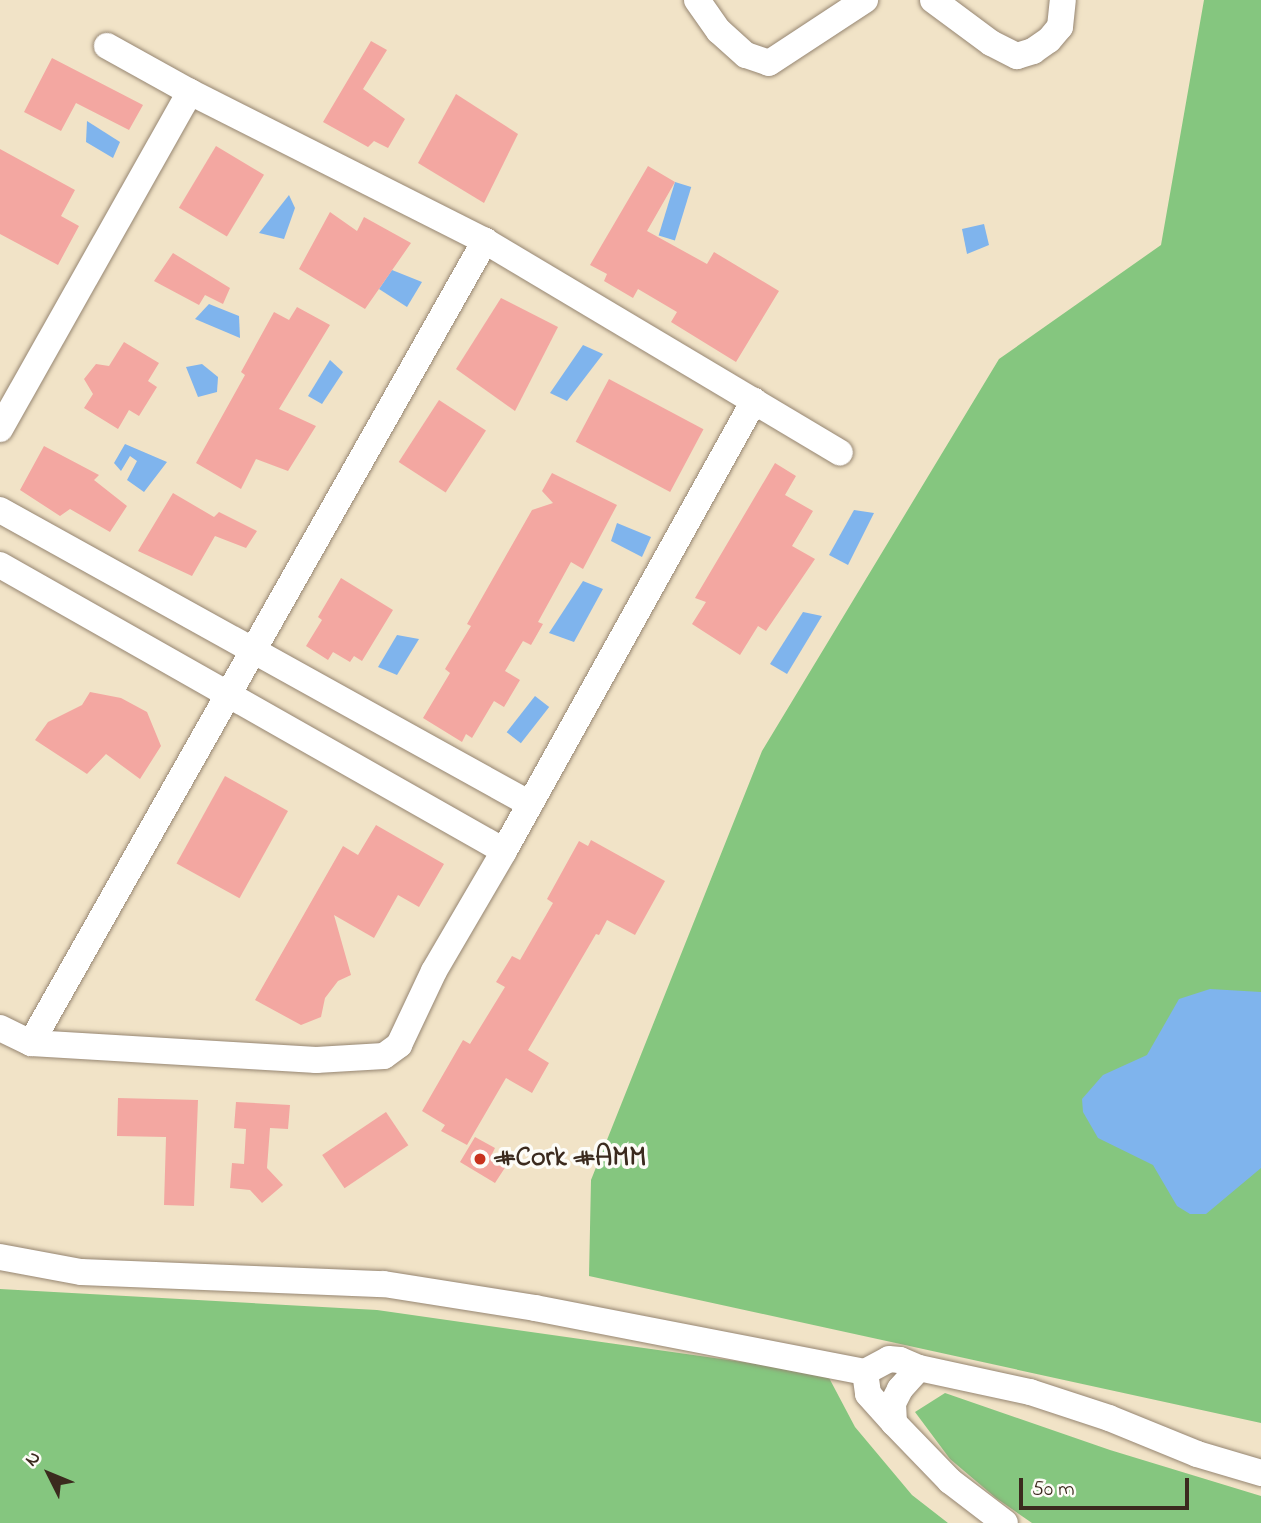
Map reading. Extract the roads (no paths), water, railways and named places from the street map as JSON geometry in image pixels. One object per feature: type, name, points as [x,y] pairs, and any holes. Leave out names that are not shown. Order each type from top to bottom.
[{"type":"street","points":[[697,0],[719,31],[746,55],[769,63],[865,0]]},
{"type":"street","points":[[933,0],[991,43],[1017,56],[1033,51],[1049,40],[1060,27],[1063,0]]},
{"type":"street","points":[[107,46],[190,92],[485,241],[840,453]]},
{"type":"street","points":[[0,429],[190,92]]},
{"type":"street","points":[[31,1043],[485,241]]},
{"type":"street","points":[[0,1028],[31,1043],[316,1060],[384,1056],[399,1045],[433,971],[504,851],[754,401]]},
{"type":"street","points":[[0,510],[530,804]]},
{"type":"street","points":[[0,565],[504,851]]},
{"type":"street","points":[[0,1257],[81,1272],[370,1284],[452,1293],[865,1372],[889,1359],[1030,1392],[1110,1419],[1197,1454],[1261,1473]]},
{"type":"street","points":[[894,1423],[893,1403],[900,1389],[919,1368]]},
{"type":"street","points":[[865,1372],[868,1394],[894,1423],[950,1481],[1005,1523]]},
{"type":"water","points":[[87,121],[120,142],[113,158],[86,142]]},
{"type":"water","points":[[675,182],[691,187],[675,241],[659,236]]},
{"type":"water","points":[[289,195],[295,208],[284,239],[259,233]]},
{"type":"water","points":[[984,224],[989,245],[967,254],[962,229]]},
{"type":"water","points":[[392,270],[422,282],[407,307],[379,289]]},
{"type":"water","points":[[209,304],[239,316],[240,338],[195,319]]},
{"type":"water","points":[[583,345],[603,354],[567,401],[550,393]]},
{"type":"water","points":[[330,360],[343,372],[322,404],[308,396]]},
{"type":"water","points":[[202,364],[218,377],[217,392],[198,397],[186,367]]},
{"type":"water","points":[[125,444],[167,462],[144,492],[127,480],[137,461],[130,456],[121,471],[114,463]]},
{"type":"water","points":[[854,510],[874,513],[848,565],[829,555]]},
{"type":"water","points":[[617,523],[651,537],[642,557],[611,541]]},
{"type":"water","points":[[583,581],[603,589],[574,642],[549,633]]},
{"type":"water","points":[[803,612],[822,616],[787,674],[770,664]]},
{"type":"water","points":[[397,635],[419,639],[397,675],[378,667]]},
{"type":"water","points":[[535,696],[549,707],[521,743],[507,732]]},
{"type":"water","points":[[1210,989],[1261,992],[1261,1168],[1206,1214],[1190,1214],[1177,1206],[1153,1165],[1098,1138],[1083,1112],[1082,1099],[1103,1075],[1147,1055],[1179,999]]},
{"type":"place","name":"#Cork #AMM","points":[[480,1159]]}]
